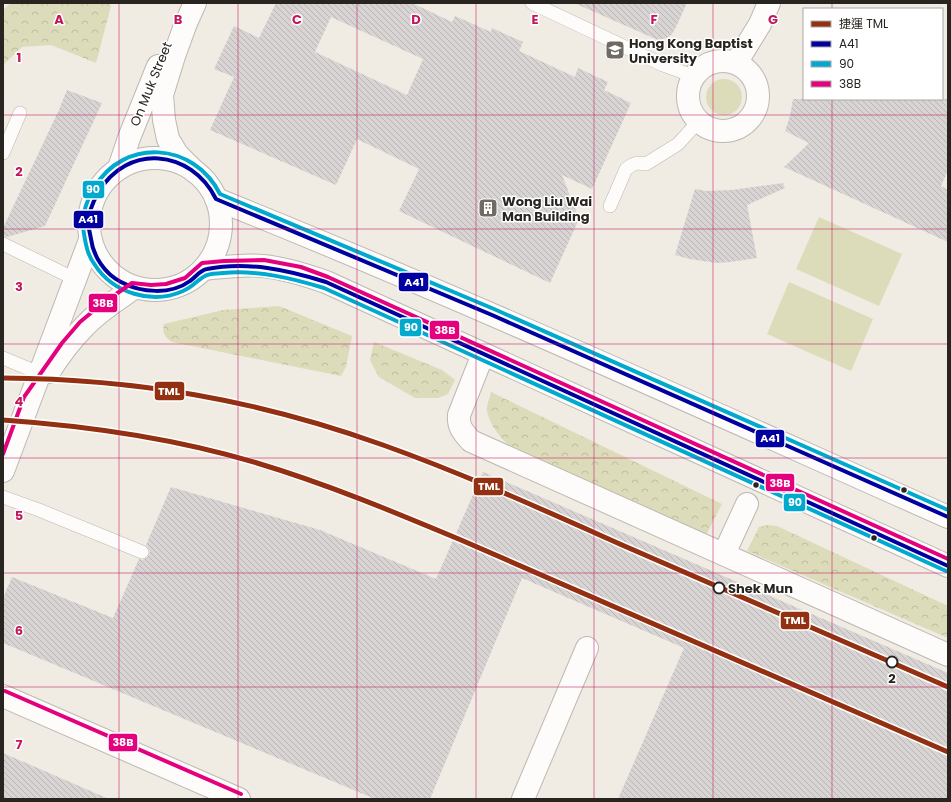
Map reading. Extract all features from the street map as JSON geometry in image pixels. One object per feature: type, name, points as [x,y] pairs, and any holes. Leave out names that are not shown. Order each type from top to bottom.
[{"type":"street","name":"On Muk Street","points":[[119,168],[129,138],[175,26],[190,3]]},
{"type":"street","name":"On Muk Street","points":[[194,171],[177,154],[168,139],[164,120],[162,95],[174,56],[195,3]]},
{"type":"street","points":[[736,63],[760,24],[769,3]]},
{"type":"street","points":[[724,60],[736,63],[746,69],[758,88],[758,99],[750,120],[740,127],[730,131],[719,132],[698,122],[690,112],[687,100],[688,88],[693,76],[701,67],[712,62],[724,60]]},
{"type":"street","points":[[148,158],[164,158],[178,162],[194,171],[210,187],[216,199],[221,217],[220,236],[215,254],[204,269],[188,283],[167,290],[151,291],[134,288],[119,282],[106,270],[96,257],[90,240],[88,219],[93,199],[104,182],[119,168],[133,161],[148,158]]},
{"type":"street","points":[[216,199],[549,338],[948,517]]},
{"type":"street","points":[[3,471],[90,240]]},
{"type":"street","points":[[204,269],[263,266],[300,273],[326,282],[948,566]]},
{"type":"street","points":[[29,400],[67,346],[84,327],[106,308],[134,288]]},
{"type":"street","points":[[483,354],[459,415],[459,424],[463,432],[471,441],[948,655]]},
{"type":"street","points":[[724,554],[747,504]]},
{"type":"street","points":[[523,799],[587,648]]},
{"type":"street","points":[[3,696],[239,799]]},
{"type":"lane","points":[[532,3],[663,66],[693,76]]},
{"type":"lane","points":[[3,152],[20,113]]},
{"type":"lane","points":[[610,206],[626,169],[637,163],[646,164],[678,144],[698,122]]},
{"type":"lane","points":[[3,244],[75,278]]},
{"type":"lane","points":[[3,358],[39,373]]},
{"type":"lane","points":[[3,498],[39,510],[142,552]]},
{"type":"green space","points":[[11,3],[109,3],[111,6],[96,63],[51,45],[22,47],[3,65],[3,10]]},
{"type":"green space","points":[[728,79],[737,84],[741,90],[741,104],[737,110],[728,115],[720,115],[711,110],[707,104],[706,93],[711,84],[717,80]]},
{"type":"green space","points":[[819,217],[902,254],[879,306],[796,269]]},
{"type":"green space","points":[[789,282],[873,319],[851,371],[767,334]]},
{"type":"green space","points":[[279,306],[352,336],[346,367],[341,376],[172,342],[164,332],[164,324],[223,310]]},
{"type":"green space","points":[[374,342],[442,370],[455,380],[448,394],[438,398],[415,398],[379,377],[370,360]]},
{"type":"green space","points":[[491,392],[722,504],[706,535],[512,448],[496,432],[490,422],[487,407]]},
{"type":"green space","points":[[768,525],[777,526],[948,606],[948,638],[747,551],[759,527]]},
{"type":"building","points":[[276,3],[412,3],[452,22],[455,16],[491,32],[492,28],[523,42],[519,51],[575,77],[578,68],[608,82],[604,90],[631,103],[592,189],[562,175],[579,219],[550,283],[399,211],[419,169],[357,139],[336,185],[210,130],[234,77],[214,69],[234,26],[259,38]],"holes":[[[331,17],[423,59],[407,95],[315,52]]]},
{"type":"building","points":[[574,3],[687,3],[672,34],[667,38],[658,40]]},
{"type":"building","points":[[67,90],[102,103],[45,226],[7,237],[3,236],[3,228]]},
{"type":"building","points":[[793,99],[948,99],[948,170],[941,186],[948,190],[948,242],[784,167],[809,143],[785,131],[790,116]]},
{"type":"building","points":[[783,183],[785,188],[747,205],[757,258],[717,263],[675,255],[695,189],[706,191],[732,190]]},
{"type":"building","points":[[483,472],[948,673],[948,799],[618,799],[684,648],[522,578],[430,799],[375,799],[3,643],[3,598],[12,577],[113,618],[139,559],[143,560],[149,555],[150,551],[146,545],[171,487],[320,530],[436,579]]},
{"type":"building","points":[[3,753],[109,799],[3,799]]},
{"type":"metro line","name":"TML","points":[[3,378],[52,379],[101,383],[196,395],[243,404],[336,429],[383,445],[476,481],[948,687]]},
{"type":"metro line","name":"TML","points":[[3,420],[67,426],[131,434],[163,440],[226,454],[283,471],[335,489],[461,540],[948,752]]},
{"type":"transit line","name":"90","points":[[946,571],[324,288],[274,276],[236,272],[207,275],[192,286],[171,295],[159,297],[134,294],[112,283],[103,275],[89,254],[83,228],[83,216],[88,199],[94,188],[107,171],[123,160],[140,154],[158,152],[177,156],[194,164],[208,177],[220,194],[494,309],[948,510]]},
{"type":"transit line","name":"A41","points":[[948,517],[492,315],[216,199],[205,182],[191,170],[175,162],[158,158],[141,160],[125,166],[110,177],[98,193],[91,208],[88,224],[94,252],[101,264],[115,279],[129,286],[156,291],[174,289],[182,286],[200,272],[205,270],[237,266],[267,268],[326,282],[948,566]]},
{"type":"transit line","name":"38B","points":[[3,454],[24,397],[62,343],[80,322],[103,303],[132,283],[151,285],[166,284],[185,278],[202,263],[264,260],[301,267],[328,277],[948,559]]},
{"type":"transit line","name":"38B","points":[[5,691],[241,794]]},
{"type":"place","name":"Hong Kong Baptist University","points":[[615,50]]},
{"type":"place","name":"Wong Liu Wai Man Building","points":[[488,208]]},
{"type":"place","name":"Shek Mun","points":[[719,588]]},
{"type":"place","name":"2","points":[[892,662]]}]
